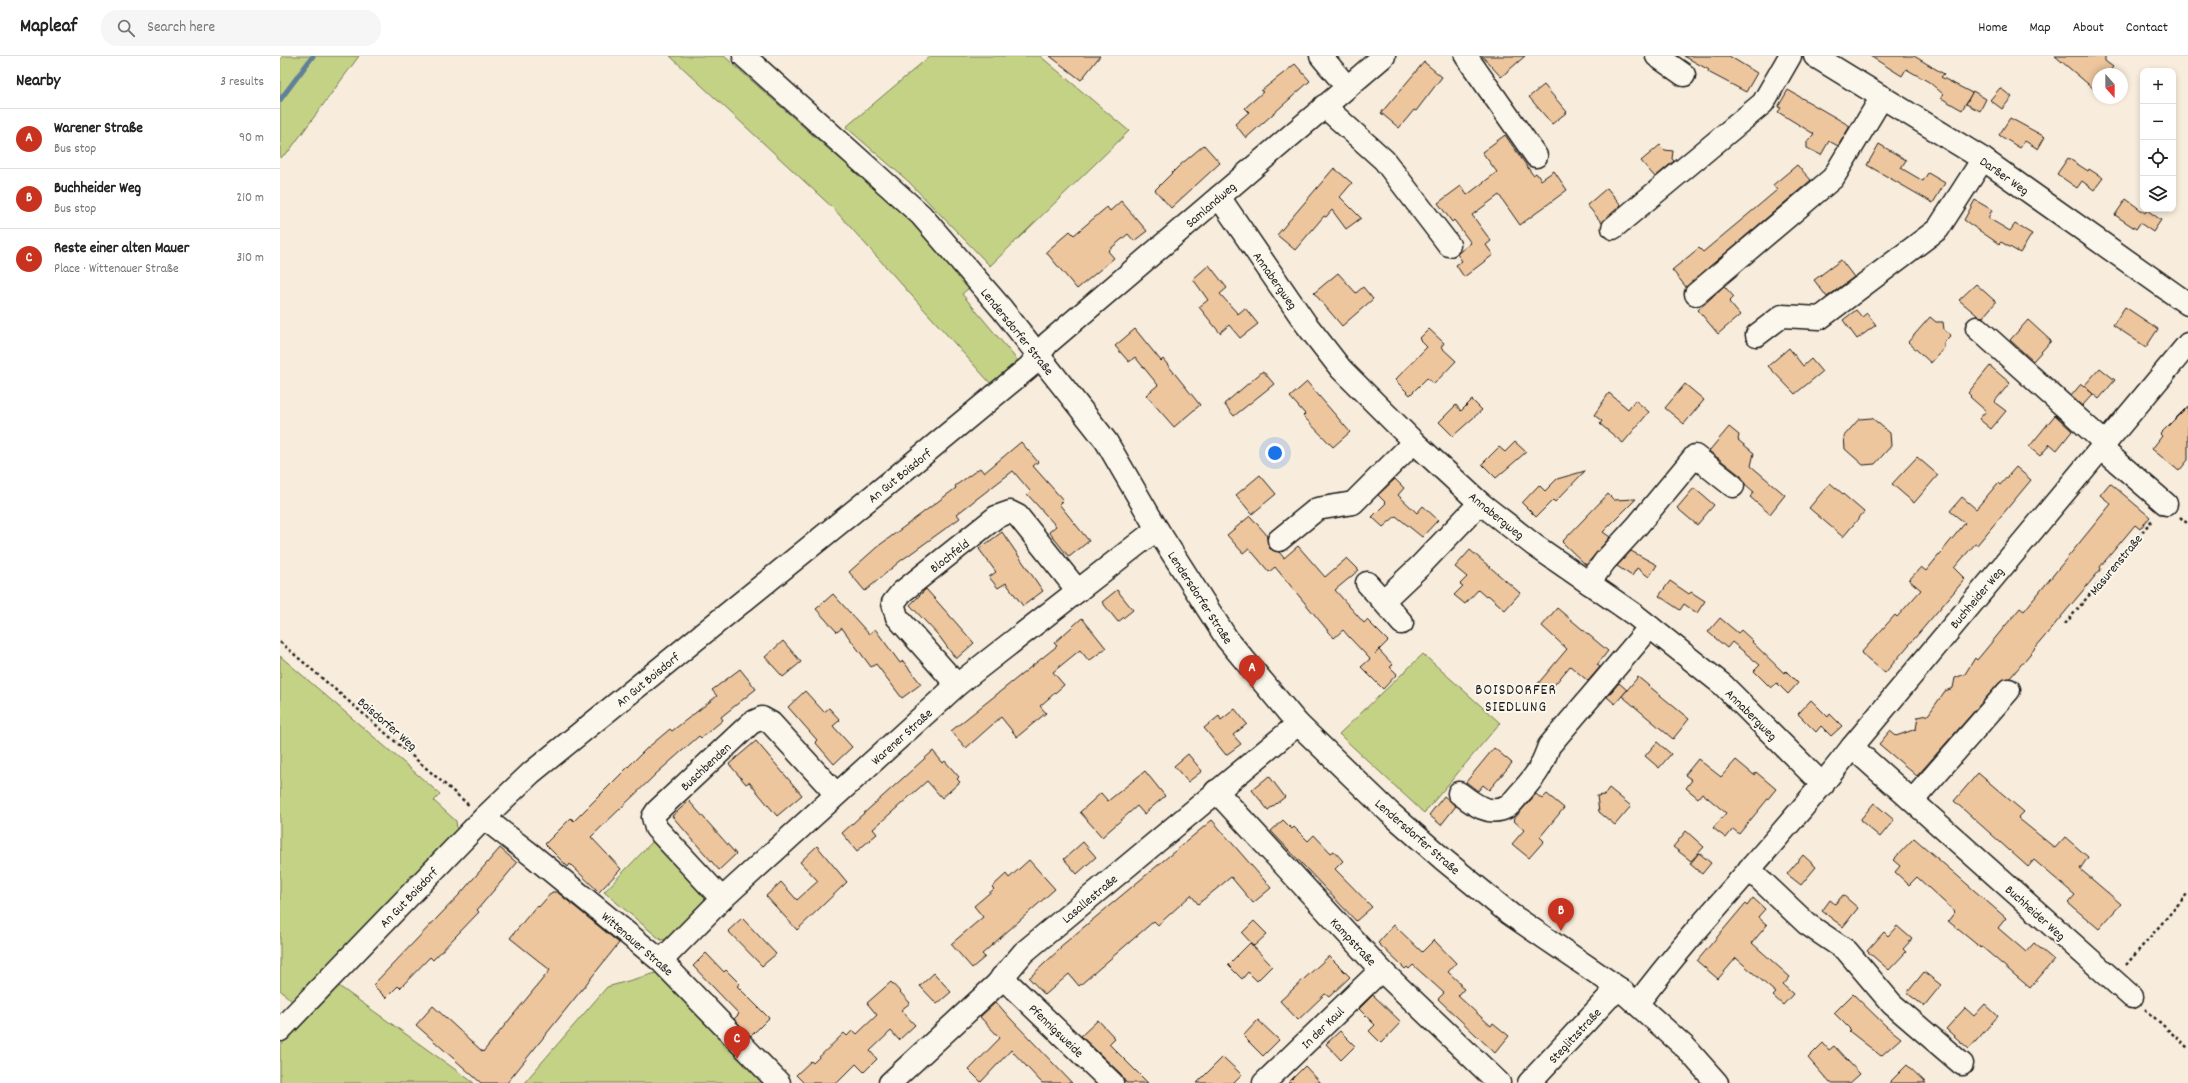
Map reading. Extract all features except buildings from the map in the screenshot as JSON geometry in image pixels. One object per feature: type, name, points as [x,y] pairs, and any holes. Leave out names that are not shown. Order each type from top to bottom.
[{"type":"street","name":"Lendersdorfer Straße","points":[[744,56],[921,215],[1002,309],[1106,441],[1157,529],[1227,639],[1298,724],[1389,812],[1444,860],[1510,914],[1620,989],[1686,1048],[1717,1083]]},
{"type":"street","points":[[1321,56],[1347,87]]},
{"type":"street","name":"Samlandweg","points":[[1039,356],[1048,343],[1384,56]]},
{"type":"street","points":[[1466,56],[1536,156]]},
{"type":"street","points":[[1657,56],[1684,75]]},
{"type":"street","points":[[1613,228],[1763,102],[1790,56]]},
{"type":"street","name":"Darßer Weg","points":[[1815,56],[1983,158],[2188,304]]},
{"type":"street","points":[[1696,294],[1833,178],[1882,97]]},
{"type":"street","points":[[1324,106],[1384,160],[1449,246]]},
{"type":"street","points":[[1757,335],[1782,316],[1820,318],[1938,229],[1983,158]]},
{"type":"street","name":"Annabergweg","points":[[1218,197],[1306,324],[1341,369],[1414,442],[1480,503],[1534,545],[1650,626],[1726,688],[1823,785]]},
{"type":"street","points":[[1977,328],[2166,504]]},
{"type":"street","name":"Buchheider Weg","points":[[1637,1004],[1749,869],[1823,785],[1852,747],[2188,344]]},
{"type":"street","name":"An Gut Boisdorf","points":[[280,1030],[484,818],[531,773],[895,478],[1029,367],[1039,356]]},
{"type":"street","points":[[1279,540],[1317,509],[1353,503],[1414,442]]},
{"type":"street","points":[[1589,583],[1605,561],[1637,526],[1695,456],[1733,486]]},
{"type":"street","points":[[1383,601],[1420,566],[1480,503]]},
{"type":"street","name":"Blochfeld","points":[[957,685],[897,617],[893,603],[902,592],[996,517],[1010,512],[1018,516],[1078,591]]},
{"type":"street","name":"Warener Straße","points":[[661,961],[722,899],[957,685],[1157,529]]},
{"type":"street","points":[[1367,583],[1402,623]]},
{"type":"street","points":[[1459,793],[1473,804],[1486,810],[1499,810],[1508,806],[1540,769],[1549,746],[1650,626]]},
{"type":"street","points":[[1913,800],[2009,690]]},
{"type":"street","name":"Buschbenden","points":[[722,899],[656,828],[654,817],[751,723],[762,718],[771,723],[836,794]]},
{"type":"street","name":"Lasallestraße","points":[[890,1083],[996,985],[1023,953],[1298,724]]},
{"type":"street","name":"Buchheider Weg","points":[[1852,747],[2132,997]]},
{"type":"street","name":"Kampstraße","points":[[1216,791],[1381,970],[1499,1083]]},
{"type":"street","name":"Wittenauer Straße","points":[[484,818],[533,856],[661,961],[779,1083]]},
{"type":"street","points":[[1749,869],[1807,924],[1847,951],[1892,1004],[1962,1064]]},
{"type":"street","name":"In der Kaul","points":[[1264,1083],[1381,970]]},
{"type":"street","name":"Pfennigsweide","points":[[1002,977],[1112,1083]]},
{"type":"street","name":"Steglitzstraße","points":[[1529,1083],[1608,998],[1620,989]]},
{"type":"path","name":"Masurenstraße","points":[[2065,624],[2166,504]]},
{"type":"path","name":"Boisdorfer Weg","points":[[280,642],[484,818]]},
{"type":"path","points":[[2113,980],[2188,893]]},
{"type":"path","points":[[2132,997],[2188,1048]]},
{"type":"green space","points":[[283,56],[359,56],[289,151],[280,158],[280,60]]},
{"type":"green space","points":[[670,56],[724,56],[825,146],[907,215],[969,288],[962,294],[1018,361],[991,384],[834,209]]},
{"type":"green space","points":[[930,56],[1040,56],[1129,131],[990,266],[908,181],[846,127]]},
{"type":"green space","points":[[1423,654],[1500,723],[1424,813],[1339,734]]},
{"type":"green space","points":[[280,656],[440,794],[434,801],[456,821],[458,836],[295,1004],[280,990]]},
{"type":"green space","points":[[656,838],[707,896],[704,905],[668,939],[661,940],[604,892]]},
{"type":"green space","points":[[662,967],[772,1083],[524,1083],[607,987],[656,973]]},
{"type":"green space","points":[[336,984],[474,1083],[280,1083],[280,1046]]},
{"type":"waterway","points":[[280,100],[313,56]]},
{"type":"place","name":"Warener Straße","points":[[1252,688]]},
{"type":"place","name":"Buchheider Weg","points":[[1561,931]]},
{"type":"place","name":"Reste einer alten Mauer","points":[[737,1059]]},
{"type":"district","name":"BOISDORFER SIEDLUNG","points":[[1516,698]]}]
